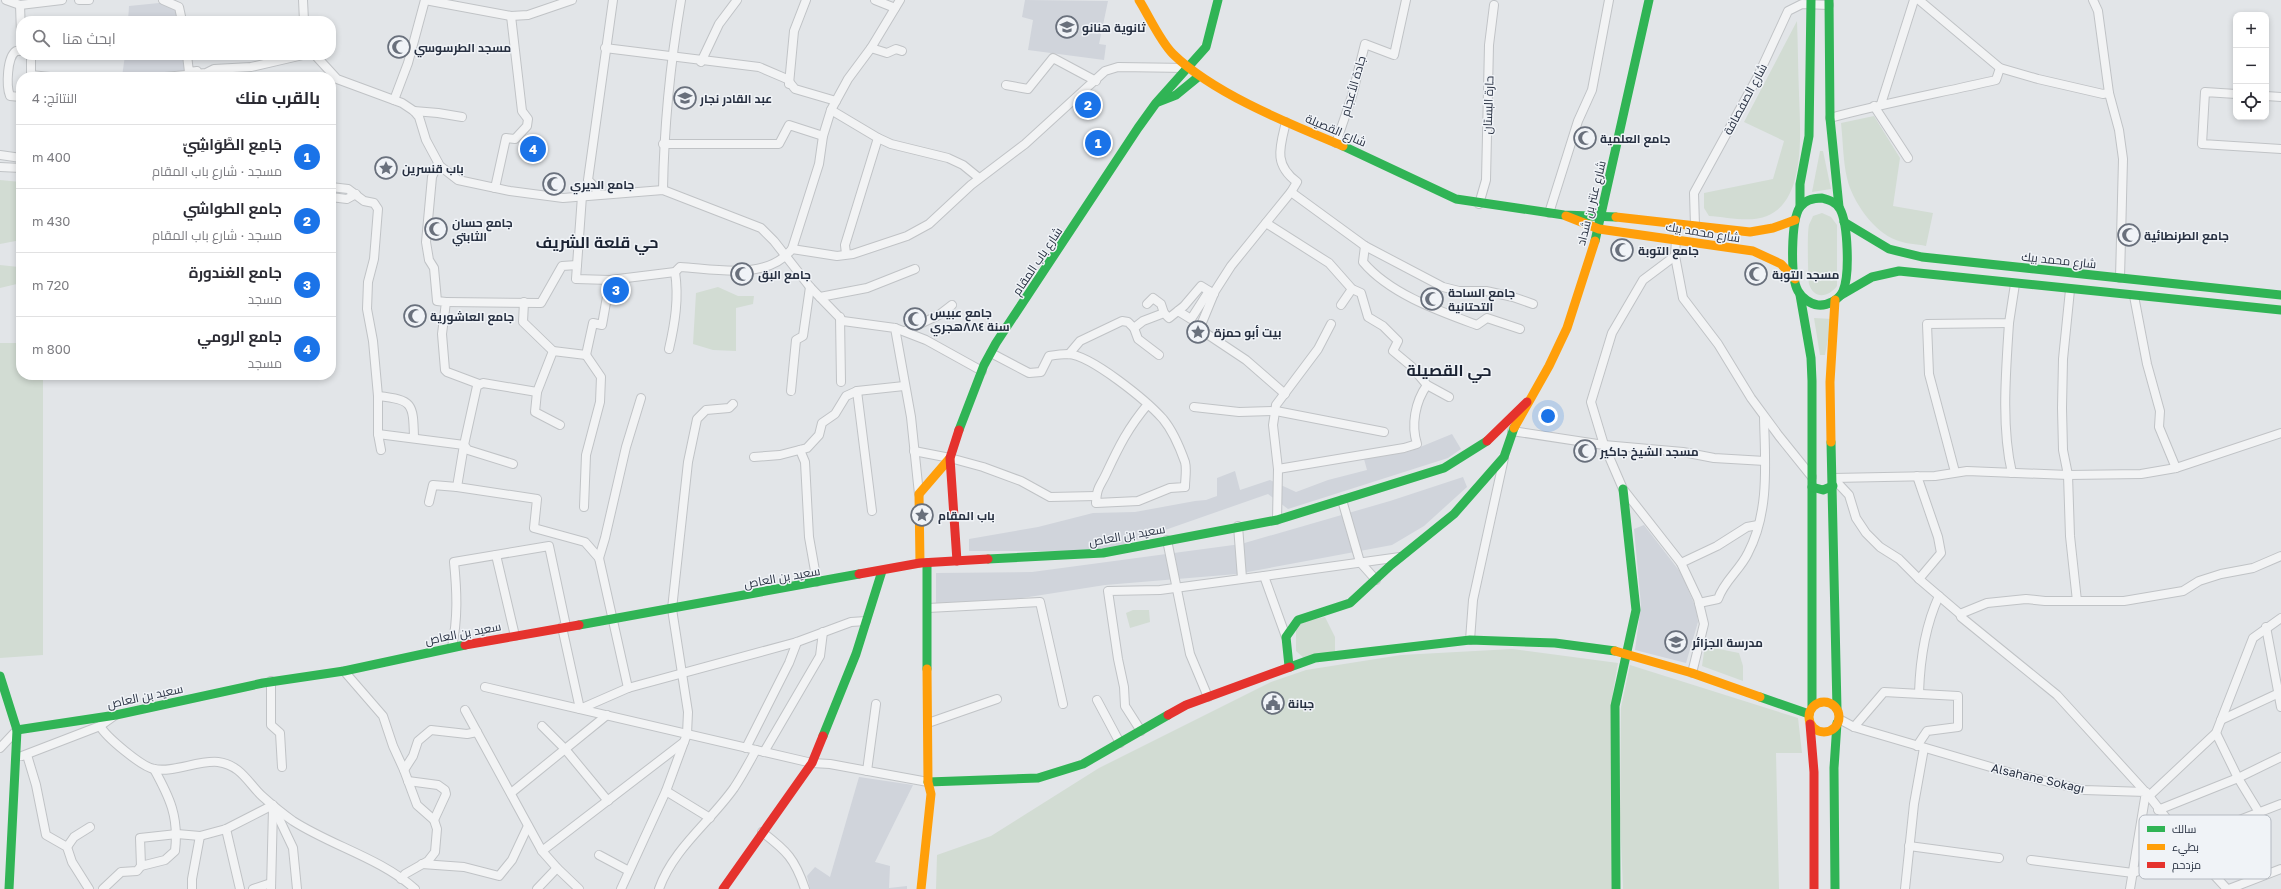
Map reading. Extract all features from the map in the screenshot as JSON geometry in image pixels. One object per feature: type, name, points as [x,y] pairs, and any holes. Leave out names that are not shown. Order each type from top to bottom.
[{"type":"main road","name":"شارع القصيلة","points":[[1138,0],[1168,47],[1198,77],[1286,122],[1336,143],[1456,199],[1479,204],[1564,215],[1602,215]]},
{"type":"main road","name":"شارع باب المقام","points":[[957,561],[950,458],[982,371],[991,353],[1156,103],[1188,68],[1208,42],[1218,0]]},
{"type":"main road","name":"شارع عنتر بن شداد","points":[[1527,402],[1549,366],[1567,328],[1599,229],[1649,0]]},
{"type":"main road","points":[[1811,2],[1809,136],[1800,184],[1800,207],[1795,220],[1795,279],[1800,295],[1811,358],[1812,482],[1810,715],[1814,772],[1814,889]]},
{"type":"main road","points":[[1829,2],[1830,118],[1839,207],[1844,222],[1846,278],[1838,297],[1830,375],[1838,721],[1834,768],[1835,889]]},
{"type":"main road","points":[[1156,103],[1176,95],[1198,77]]},
{"type":"main road","points":[[1800,207],[1810,199],[1822,198],[1834,202],[1839,207]]},
{"type":"main road","name":"شارع القصيلة","points":[[1564,215],[1590,227],[1599,229]]},
{"type":"main road","name":"شارع محمد بيك","points":[[1602,215],[1750,232],[1773,228],[1795,220]]},
{"type":"main road","name":"شارع محمد بيك","points":[[1844,222],[1877,243],[1901,253],[2281,295]]},
{"type":"main road","name":"شارع محمد بيك","points":[[1599,229],[1676,239],[1762,254],[1781,264],[1795,279]]},
{"type":"main road","points":[[1800,295],[1810,303],[1823,305],[1872,277],[1899,271],[2070,290],[2281,310]]},
{"type":"main road","points":[[1289,666],[1286,637],[1298,620],[1350,603],[1454,514],[1504,458],[1512,431],[1527,402]]},
{"type":"main road","name":"سعيد بن العاص","points":[[17,730],[116,715],[271,681],[344,671],[452,647],[672,609],[923,563],[1102,553],[1238,526],[1277,520],[1450,464],[1495,435],[1527,402]]},
{"type":"main road","points":[[921,889],[931,794],[928,782],[928,608],[918,494],[950,458]]},
{"type":"main road","points":[[1812,462],[1822,458],[1832,462]]},
{"type":"main road","points":[[1812,482],[1823,490],[1833,482]]},
{"type":"main road","points":[[1616,889],[1615,706],[1636,610],[1623,489]]},
{"type":"main road","points":[[723,889],[812,763],[856,654],[882,571]]},
{"type":"main road","points":[[928,782],[1038,778],[1083,764],[1186,705],[1289,666],[1315,658],[1470,640],[1555,644],[1626,654],[1692,674],[1810,715],[1821,732],[1831,730],[1838,721]]},
{"type":"main road","points":[[0,676],[17,730],[14,759],[9,889]]},
{"type":"main road","points":[[1810,715],[1823,702],[1833,705],[1837,709]]},
{"type":"street","points":[[6,0],[20,5],[62,0]]},
{"type":"street","points":[[79,0],[89,0]]},
{"type":"street","points":[[303,0],[304,16]]},
{"type":"street","points":[[394,100],[408,63],[425,0],[511,16],[528,15],[572,0]]},
{"type":"street","points":[[596,194],[596,188],[588,180],[605,48],[614,0]]},
{"type":"street","points":[[663,190],[663,144],[671,55],[681,0]]},
{"type":"street","points":[[701,62],[719,24],[737,0]]},
{"type":"street","points":[[789,84],[794,31],[806,0]]},
{"type":"street","points":[[875,0],[895,8]]},
{"type":"street","points":[[582,196],[576,279],[610,280],[675,272],[680,267],[752,270],[786,257],[792,249],[819,164],[823,136],[831,110],[848,80],[871,48],[900,0]]},
{"type":"street","name":"جادة الأعجام","points":[[1336,143],[1352,96],[1365,44],[1394,55],[1406,0]]},
{"type":"street","points":[[1549,213],[1578,121],[1592,90],[1609,0]]},
{"type":"street","points":[[1908,158],[1877,105],[1914,0]]},
{"type":"street","points":[[1920,0],[2000,68],[2038,79],[2103,94],[2109,93]]},
{"type":"street","points":[[2093,0],[2098,11],[2109,93],[2119,130],[2123,159],[2120,278]]},
{"type":"street","points":[[168,1],[179,7],[181,16]]},
{"type":"street","name":"شارع الصفصافة","points":[[1695,226],[1694,193],[1757,78],[1788,11],[1794,6],[1811,2],[1829,2]]},
{"type":"street","points":[[20,5],[20,16]]},
{"type":"street","name":"حارة البستان","points":[[1479,204],[1486,180],[1490,45],[1494,5]]},
{"type":"street","points":[[495,188],[506,138],[515,139],[527,126],[528,119],[522,111],[511,16]]},
{"type":"street","points":[[605,48],[671,55],[701,62],[759,67],[787,79],[789,84],[795,90],[836,101]]},
{"type":"street","points":[[871,48],[887,53],[896,49],[902,51]]},
{"type":"street","points":[[16,51],[11,57],[8,90],[10,96],[16,97]]},
{"type":"street","points":[[1006,85],[1028,89],[1053,58],[1096,81]]},
{"type":"street","points":[[31,60],[31,72]]},
{"type":"street","points":[[188,60],[189,72],[251,67],[281,60]]},
{"type":"street","points":[[319,60],[327,72]]},
{"type":"street","points":[[792,249],[830,255],[846,254],[872,248],[907,236],[929,224],[980,178],[1025,144],[1096,81],[1105,71],[1118,67],[1188,68]]},
{"type":"street","points":[[1830,118],[1877,105],[1910,100],[1996,80],[2000,68]]},
{"type":"street","points":[[209,72],[214,70]]},
{"type":"street","points":[[336,83],[394,100],[414,111],[419,117],[426,140],[438,163],[458,180],[495,188],[563,198],[596,194],[663,190],[761,228],[810,287],[843,321],[895,328],[905,331],[926,340],[982,371]]},
{"type":"street","points":[[2233,94],[2205,92],[2202,144],[2281,150]]},
{"type":"street","points":[[2269,96],[2281,97]]},
{"type":"street","points":[[831,110],[891,144],[948,158],[963,165],[980,178]]},
{"type":"street","points":[[414,111],[438,112],[462,117]]},
{"type":"street","points":[[1178,311],[1191,319],[1291,192],[1297,182],[1288,176],[1279,153],[1286,122]]},
{"type":"street","points":[[663,144],[778,144],[789,125],[823,136]]},
{"type":"street","points":[[846,254],[846,245],[878,138]]},
{"type":"street","points":[[0,156],[16,158]]},
{"type":"street","points":[[438,163],[432,177],[426,247],[429,260],[434,268],[437,301],[541,303],[562,266],[577,265]]},
{"type":"street","points":[[0,167],[16,168]]},
{"type":"street","points":[[336,188],[348,189],[364,201],[374,203],[378,209],[374,259],[368,282],[367,309],[373,341],[378,396],[378,434],[381,450]]},
{"type":"street","points":[[1291,192],[1365,246],[1443,287],[1459,291],[1486,291],[1513,297],[1533,304]]},
{"type":"street","points":[[336,198],[347,199],[356,194]]},
{"type":"street","points":[[1266,224],[1329,263],[1352,289],[1361,293],[1368,316],[1383,326],[1398,341],[1393,351],[1411,366],[1427,385],[1449,397]]},
{"type":"street","points":[[1676,239],[1675,256],[1682,298],[1718,344],[1764,416],[1812,482]]},
{"type":"street","points":[[1365,246],[1364,262],[1374,275],[1432,308],[1477,326],[1486,318],[1520,329]]},
{"type":"street","points":[[1675,256],[1643,280],[1612,333],[1591,402],[1604,445],[1623,489],[1681,563],[1699,603],[1704,624],[1692,674]]},
{"type":"street","points":[[820,297],[867,288],[915,269]]},
{"type":"street","points":[[669,349],[676,322],[675,272]]},
{"type":"street","points":[[584,507],[586,455],[600,402],[601,378],[586,355],[593,323],[602,325],[610,280]]},
{"type":"street","points":[[2012,473],[2007,449],[2006,367],[2009,323],[2015,284]]},
{"type":"street","points":[[1147,304],[1153,298],[1165,309],[1164,313],[1169,318],[1178,311],[1201,286],[1211,293]]},
{"type":"street","points":[[792,391],[796,340],[803,336],[810,287]]},
{"type":"street","points":[[1341,305],[1352,289]]},
{"type":"street","points":[[2070,290],[2063,359],[2062,408],[2063,450],[2068,475],[2070,536],[2077,601]]},
{"type":"street","points":[[1211,293],[1201,321],[1202,329],[1246,360],[1285,394]]},
{"type":"street","points":[[2134,296],[2147,364],[2160,411],[2159,427],[2176,468]]},
{"type":"street","points":[[446,302],[442,334],[445,370],[447,372],[479,384],[537,392]]},
{"type":"street","points":[[524,302],[522,322],[553,351],[586,355]]},
{"type":"street","points":[[905,331],[939,315],[952,305]]},
{"type":"street","points":[[1134,328],[1143,321],[1164,313]]},
{"type":"street","points":[[840,317],[841,382]]},
{"type":"street","points":[[1069,354],[1080,341],[1122,321],[1128,322],[1134,328],[1138,339],[1159,355]]},
{"type":"street","points":[[1955,472],[1929,374],[1927,324],[2009,323]]},
{"type":"street","points":[[1277,520],[1278,469],[1273,425],[1276,405],[1318,349],[1331,324]]},
{"type":"street","points":[[895,328],[910,417],[918,494]]},
{"type":"street","points":[[553,351],[537,392],[535,412],[560,425]]},
{"type":"street","points":[[991,353],[1029,373],[1041,372],[1049,356],[1069,354],[1100,368],[1148,404],[1164,420],[1173,435],[1185,464],[1185,487],[1170,488],[1138,501],[1096,503],[1098,487],[1106,476],[1116,449],[1148,404]]},
{"type":"street","points":[[458,487],[464,445],[477,386],[479,384]]},
{"type":"street","points":[[1278,469],[1404,448],[1417,444],[1413,428],[1414,419],[1427,385]]},
{"type":"street","points":[[754,457],[780,455],[807,448],[819,435],[822,423],[835,414],[846,396],[857,391],[904,386]]},
{"type":"street","points":[[857,391],[872,511]]},
{"type":"street","points":[[378,396],[401,399],[410,405],[414,417],[414,438]]},
{"type":"street","points":[[599,558],[606,538],[626,447],[641,398]]},
{"type":"street","points":[[621,889],[666,791],[686,738],[688,712],[672,609],[688,462],[697,419],[706,410],[729,408],[733,404]]},
{"type":"street","points":[[1194,407],[1239,412],[1276,410],[1384,432]]},
{"type":"street","points":[[1699,603],[1718,599],[1721,589],[1748,553],[1758,525],[1763,503],[1765,460],[1764,416]]},
{"type":"street","points":[[1512,431],[1604,445],[1683,452],[1714,458],[1765,460]]},
{"type":"street","points":[[1833,482],[1955,472],[2068,475],[2141,474],[2176,468],[2281,433]]},
{"type":"street","points":[[378,434],[464,445],[468,450],[513,464]]},
{"type":"street","points":[[800,450],[805,462],[809,537],[817,582]]},
{"type":"street","points":[[914,451],[950,458],[1021,481],[1050,497],[1096,496]]},
{"type":"street","points":[[1470,640],[1473,600],[1504,458]]},
{"type":"street","points":[[1918,476],[1938,537],[1941,553],[1919,579]]},
{"type":"street","points":[[1833,482],[1849,495],[1856,518],[1866,533],[1880,547],[1899,559],[1919,579],[1960,614],[1961,617],[2057,695],[2147,794],[2162,815]]},
{"type":"street","points":[[429,502],[433,485],[458,487],[537,499],[534,528],[585,542],[599,558],[614,618],[628,688]]},
{"type":"street","points":[[1342,500],[1360,562],[1376,580]]},
{"type":"street","points":[[1681,563],[1717,546],[1747,527],[1758,525]]},
{"type":"street","points":[[1238,526],[1242,578]]},
{"type":"street","points":[[1167,540],[1190,654],[1208,697]]},
{"type":"street","points":[[452,647],[457,618],[454,562],[549,546],[580,709]]},
{"type":"street","points":[[496,554],[515,636]]},
{"type":"street","points":[[1960,614],[1986,603],[2026,599],[2124,601],[2182,591],[2199,581],[2221,574],[2253,568],[2281,556]]},
{"type":"street","points":[[1141,731],[1125,706],[1124,687],[1115,644],[1108,591],[1160,590],[1402,557]]},
{"type":"street","points":[[1264,576],[1286,637]]},
{"type":"street","points":[[1919,693],[1920,668],[1928,629],[1939,596]]},
{"type":"street","points":[[928,608],[1040,602],[1063,704]]},
{"type":"street","points":[[2143,815],[2147,794],[2216,733],[2253,638],[2266,627],[2281,618]]},
{"type":"street","points":[[580,709],[628,688],[797,642],[851,622],[866,621]]},
{"type":"street","points":[[2266,627],[2280,693],[2281,707]]},
{"type":"street","points":[[659,889],[664,875],[679,852],[735,788],[760,751],[820,656],[823,632]]},
{"type":"street","points":[[746,748],[789,663],[797,642]]},
{"type":"street","points":[[344,671],[383,716],[393,746],[417,805],[434,820],[437,830],[435,852],[422,864],[405,874],[401,879]]},
{"type":"street","points":[[271,681],[271,725],[280,733],[282,767]]},
{"type":"street","points":[[485,687],[580,709],[686,738],[746,748],[812,763],[928,782]]},
{"type":"street","points":[[1854,727],[1884,692],[1958,696],[1958,727],[1927,731],[1921,747],[1905,889]]},
{"type":"street","points":[[2221,720],[2280,693]]},
{"type":"street","points":[[928,723],[997,698]]},
{"type":"street","points":[[1097,700],[1120,743]]},
{"type":"street","points":[[867,771],[876,704]]},
{"type":"street","points":[[464,710],[511,792],[542,851],[579,889]]},
{"type":"street","points":[[14,759],[100,726],[116,715]]},
{"type":"street","points":[[511,792],[607,716]]},
{"type":"street","name":"Alsahane Sokağı","points":[[1838,721],[2011,773],[2084,790],[2147,794]]},
{"type":"street","points":[[100,726],[104,734],[127,752],[154,769],[171,799],[177,834],[175,851],[164,860],[141,866],[137,871],[121,872],[103,889]]},
{"type":"street","points":[[542,726],[565,749],[608,801]]},
{"type":"street","points":[[0,748],[17,730]]},
{"type":"street","points":[[404,770],[413,756],[418,741],[431,730],[467,734],[477,732]]},
{"type":"street","points":[[2216,733],[2238,778],[2260,814],[2281,804]]},
{"type":"street","points":[[542,851],[608,801],[686,738]]},
{"type":"street","points":[[27,755],[36,785],[46,835],[67,847],[72,862],[89,889]]},
{"type":"street","points":[[2158,810],[2238,778],[2281,757]]},
{"type":"street","points":[[154,769],[218,762],[242,773],[261,795],[306,828],[340,847],[380,864],[415,889]]},
{"type":"street","points":[[408,781],[438,786],[445,790],[446,794],[434,820]]},
{"type":"street","points":[[666,791],[710,818]]},
{"type":"street","points":[[141,866],[140,838],[177,834],[200,836],[226,829],[273,805]]},
{"type":"street","points":[[253,889],[271,886],[273,805]]},
{"type":"street","points":[[273,805],[293,848],[297,889]]},
{"type":"street","points":[[422,864],[464,867],[499,876],[512,860],[528,826]]},
{"type":"street","points":[[67,847],[74,838],[90,827]]},
{"type":"street","points":[[226,829],[240,889]]},
{"type":"street","points":[[762,832],[787,851],[799,872],[805,889]]},
{"type":"street","points":[[192,889],[192,879],[200,836]]},
{"type":"street","points":[[2130,889],[2139,839]]},
{"type":"street","points":[[1909,846],[1999,858]]},
{"type":"street","points":[[599,855],[629,871]]},
{"type":"street","points":[[2031,860],[2133,873],[2139,871]]},
{"type":"street","points":[[537,889],[557,868]]},
{"type":"street","points":[[2271,873],[2281,869]]},
{"type":"street","points":[[2219,879],[2228,889],[2254,879]]},
{"type":"shaded area","name":"ثانوية هنانو","points":[[1025,0],[1108,1],[1099,44],[1106,45],[1104,60],[1028,50],[1033,20],[1022,17]]},
{"type":"shaded area","points":[[159,3],[168,4],[180,12],[180,16],[128,16],[129,6]]},
{"type":"shaded area","points":[[1797,21],[1800,144],[1795,180],[1789,195],[1780,208],[1761,218],[1738,219],[1709,216],[1704,208],[1704,193],[1773,179],[1784,141],[1744,122]]},
{"type":"shaded area","points":[[124,60],[185,60],[186,71],[123,72]]},
{"type":"shaded area","points":[[1874,116],[1900,158],[1893,206],[1933,213],[1926,246],[1900,241],[1888,236],[1880,230],[1865,215],[1850,187],[1845,165],[1841,123]]},
{"type":"shaded area","points":[[1820,151],[1823,151],[1831,189],[1812,192]]},
{"type":"shaded area","points":[[0,180],[16,182],[16,241],[0,244]]},
{"type":"shaded area","points":[[1822,213],[1831,217],[1837,225],[1837,286],[1830,293],[1818,295],[1814,293],[1809,284],[1808,229],[1813,216]]},
{"type":"shaded area","points":[[0,265],[16,267],[16,284],[0,288]]},
{"type":"shaded area","points":[[718,287],[738,296],[754,296],[753,304],[736,308],[736,351],[713,350],[693,344],[696,293]]},
{"type":"shaded area","points":[[1814,318],[1832,319],[1825,355],[1820,355]]},
{"type":"shaded area","points":[[0,343],[16,343],[16,380],[43,380],[43,655],[0,658]]},
{"type":"shaded area","points":[[1452,434],[1461,449],[1448,458],[1288,509],[1268,494],[1105,551],[969,551],[969,539],[1038,527],[1093,513],[1135,512],[1206,500],[1217,496],[1217,478],[1235,471],[1240,490],[1270,480],[1296,492],[1328,480],[1367,470],[1364,459],[1408,452]]},
{"type":"shaded area","points":[[1463,477],[1467,487],[1424,526],[1392,545],[1237,574],[1105,585],[1016,599],[936,603],[936,573],[1032,572],[1241,544],[1390,501]]},
{"type":"shaded area","points":[[1644,525],[1681,573],[1696,608],[1698,622],[1686,663],[1635,650],[1641,605],[1634,529]]},
{"type":"shaded area","points":[[1133,610],[1149,610],[1150,622],[1130,628],[1126,613]]},
{"type":"shaded area","points":[[1325,617],[1335,637],[1335,651],[1304,658],[1296,651],[1296,630],[1301,622]]},
{"type":"shaded area","points":[[1709,647],[1739,653],[1743,666],[1743,681],[1702,666],[1704,652]]},
{"type":"shaded area","points":[[1512,649],[1618,663],[1613,692],[1611,889],[936,889],[937,855],[991,836],[1099,768],[1271,682],[1306,670],[1401,655]]},
{"type":"shaded area","points":[[1630,665],[1798,718],[1802,753],[1776,753],[1779,889],[1623,889],[1620,817],[1621,707]]},
{"type":"shaded area","points":[[859,777],[913,785],[875,862],[890,866],[889,888],[907,886],[907,889],[810,889],[807,876],[815,867],[830,877]]},
{"type":"traffic: fast","points":[[959,430],[984,365],[996,343],[1138,128],[1156,103],[1206,47],[1218,0]]},
{"type":"traffic: fast","points":[[1595,241],[1649,0]]},
{"type":"traffic: fast","points":[[1800,207],[1800,184],[1809,136],[1811,0]]},
{"type":"traffic: fast","points":[[1829,0],[1830,118],[1839,207]]},
{"type":"traffic: fast","points":[[1158,102],[1176,95],[1198,77]]},
{"type":"traffic: fast","points":[[1343,146],[1456,199],[1564,215],[1616,217]]},
{"type":"traffic: fast","points":[[1822,198],[1834,203],[1840,209],[1843,216],[1847,250],[1847,274],[1843,291],[1839,297],[1832,302],[1818,305],[1806,300],[1798,291],[1795,284],[1793,236],[1797,214],[1800,207],[1810,200],[1822,198]]},
{"type":"traffic: fast","points":[[1844,222],[1889,249],[1922,257],[2281,295]]},
{"type":"traffic: fast","points":[[1841,295],[1872,277],[1899,271],[2281,310]]},
{"type":"traffic: fast","points":[[1800,295],[1811,358],[1812,381],[1812,706]]},
{"type":"traffic: fast","points":[[1289,666],[1286,637],[1298,620],[1350,603],[1391,565],[1454,514],[1504,457],[1514,428]]},
{"type":"traffic: fast","points":[[988,559],[1103,553],[1277,520],[1444,468],[1487,441]]},
{"type":"traffic: fast","points":[[1831,442],[1837,709]]},
{"type":"traffic: fast","points":[[1812,487],[1823,490],[1833,486]]},
{"type":"traffic: fast","points":[[1616,889],[1615,706],[1636,610],[1623,489]]},
{"type":"traffic: fast","points":[[927,563],[927,669]]},
{"type":"traffic: fast","points":[[823,736],[856,654],[882,571]]},
{"type":"traffic: fast","points":[[579,625],[859,574]]},
{"type":"traffic: fast","points":[[1290,667],[1315,658],[1470,640],[1555,643],[1615,651]]},
{"type":"traffic: fast","points":[[17,730],[116,715],[263,683],[344,671],[465,645]]},
{"type":"traffic: fast","points":[[0,676],[17,730],[9,889]]},
{"type":"traffic: fast","points":[[1760,697],[1809,714]]},
{"type":"traffic: fast","points":[[928,782],[1038,778],[1083,764],[1168,715]]},
{"type":"traffic: fast","points":[[1835,889],[1834,768],[1837,723]]},
{"type":"traffic: slow","points":[[1139,0],[1168,49],[1190,69],[1209,82],[1254,107],[1343,146]]},
{"type":"traffic: slow","points":[[1566,216],[1599,229],[1753,251],[1781,264],[1795,279]]},
{"type":"traffic: slow","points":[[1616,217],[1750,232],[1773,228],[1795,220]]},
{"type":"traffic: slow","points":[[1514,428],[1549,366],[1567,328],[1595,241]]},
{"type":"traffic: slow","points":[[1831,442],[1830,382],[1835,300]]},
{"type":"traffic: slow","points":[[920,563],[919,494],[950,458]]},
{"type":"traffic: slow","points":[[1615,651],[1692,673],[1760,697]]},
{"type":"traffic: slow","points":[[921,889],[931,794],[928,782],[927,669]]},
{"type":"traffic: slow","points":[[1824,702],[1835,706],[1839,717],[1835,728],[1824,732],[1813,728],[1809,717],[1813,706],[1824,702]]},
{"type":"traffic: jam","points":[[1487,441],[1527,402]]},
{"type":"traffic: jam","points":[[957,561],[950,458],[959,430]]},
{"type":"traffic: jam","points":[[859,574],[920,563],[988,559]]},
{"type":"traffic: jam","points":[[465,645],[579,625]]},
{"type":"traffic: jam","points":[[1168,715],[1186,705],[1290,667]]},
{"type":"traffic: jam","points":[[1810,724],[1814,772],[1814,889]]},
{"type":"traffic: jam","points":[[723,889],[812,763],[823,736]]},
{"type":"place","name":"ثانوية هنانو","points":[[1067,27]]},
{"type":"place","name":"مسجد الطرسوسي","points":[[399,47]]},
{"type":"place","name":"عبد القادر نجار","points":[[685,98]]},
{"type":"place","name":"جامع الطواشي","points":[[1088,105]]},
{"type":"place","name":"جامع العلمية","points":[[1585,138]]},
{"type":"place","name":"جَامِع الطَّوَاشِيّ","points":[[1098,143]]},
{"type":"place","name":"جامع الرومي","points":[[533,149]]},
{"type":"place","name":"باب قنسرين","points":[[386,168]]},
{"type":"place","name":"جامع الديري","points":[[554,184]]},
{"type":"place","name":"جامع حسان الثابتي","points":[[436,229]]},
{"type":"place","name":"جامع الطرنطائية","points":[[2129,235]]},
{"type":"place","name":"جامع التوبة","points":[[1622,250]]},
{"type":"place","name":"جامع البق","points":[[742,274]]},
{"type":"place","name":"مسجد التوبة","points":[[1756,274]]},
{"type":"place","name":"جامع الغندورة","points":[[616,290]]},
{"type":"place","name":"جامع الساحة التحتانية","points":[[1432,299]]},
{"type":"place","name":"جامع العاشورية","points":[[415,316]]},
{"type":"place","name":"جامع عبيس سنة ٨٨٤هجري","points":[[915,319]]},
{"type":"place","name":"بيت أبو حمزة","points":[[1198,332]]},
{"type":"place","name":"مسجد الشيخ جاكير","points":[[1585,451]]},
{"type":"place","name":"باب المقام","points":[[922,515]]},
{"type":"place","name":"مدرسة الجزائر","points":[[1676,642]]},
{"type":"place","name":"جبانة","points":[[1273,703]]},
{"type":"district","name":"حي قلعة الشريف","points":[[597,242]]},
{"type":"district","name":"حي القصيلة","points":[[1449,370]]}]
